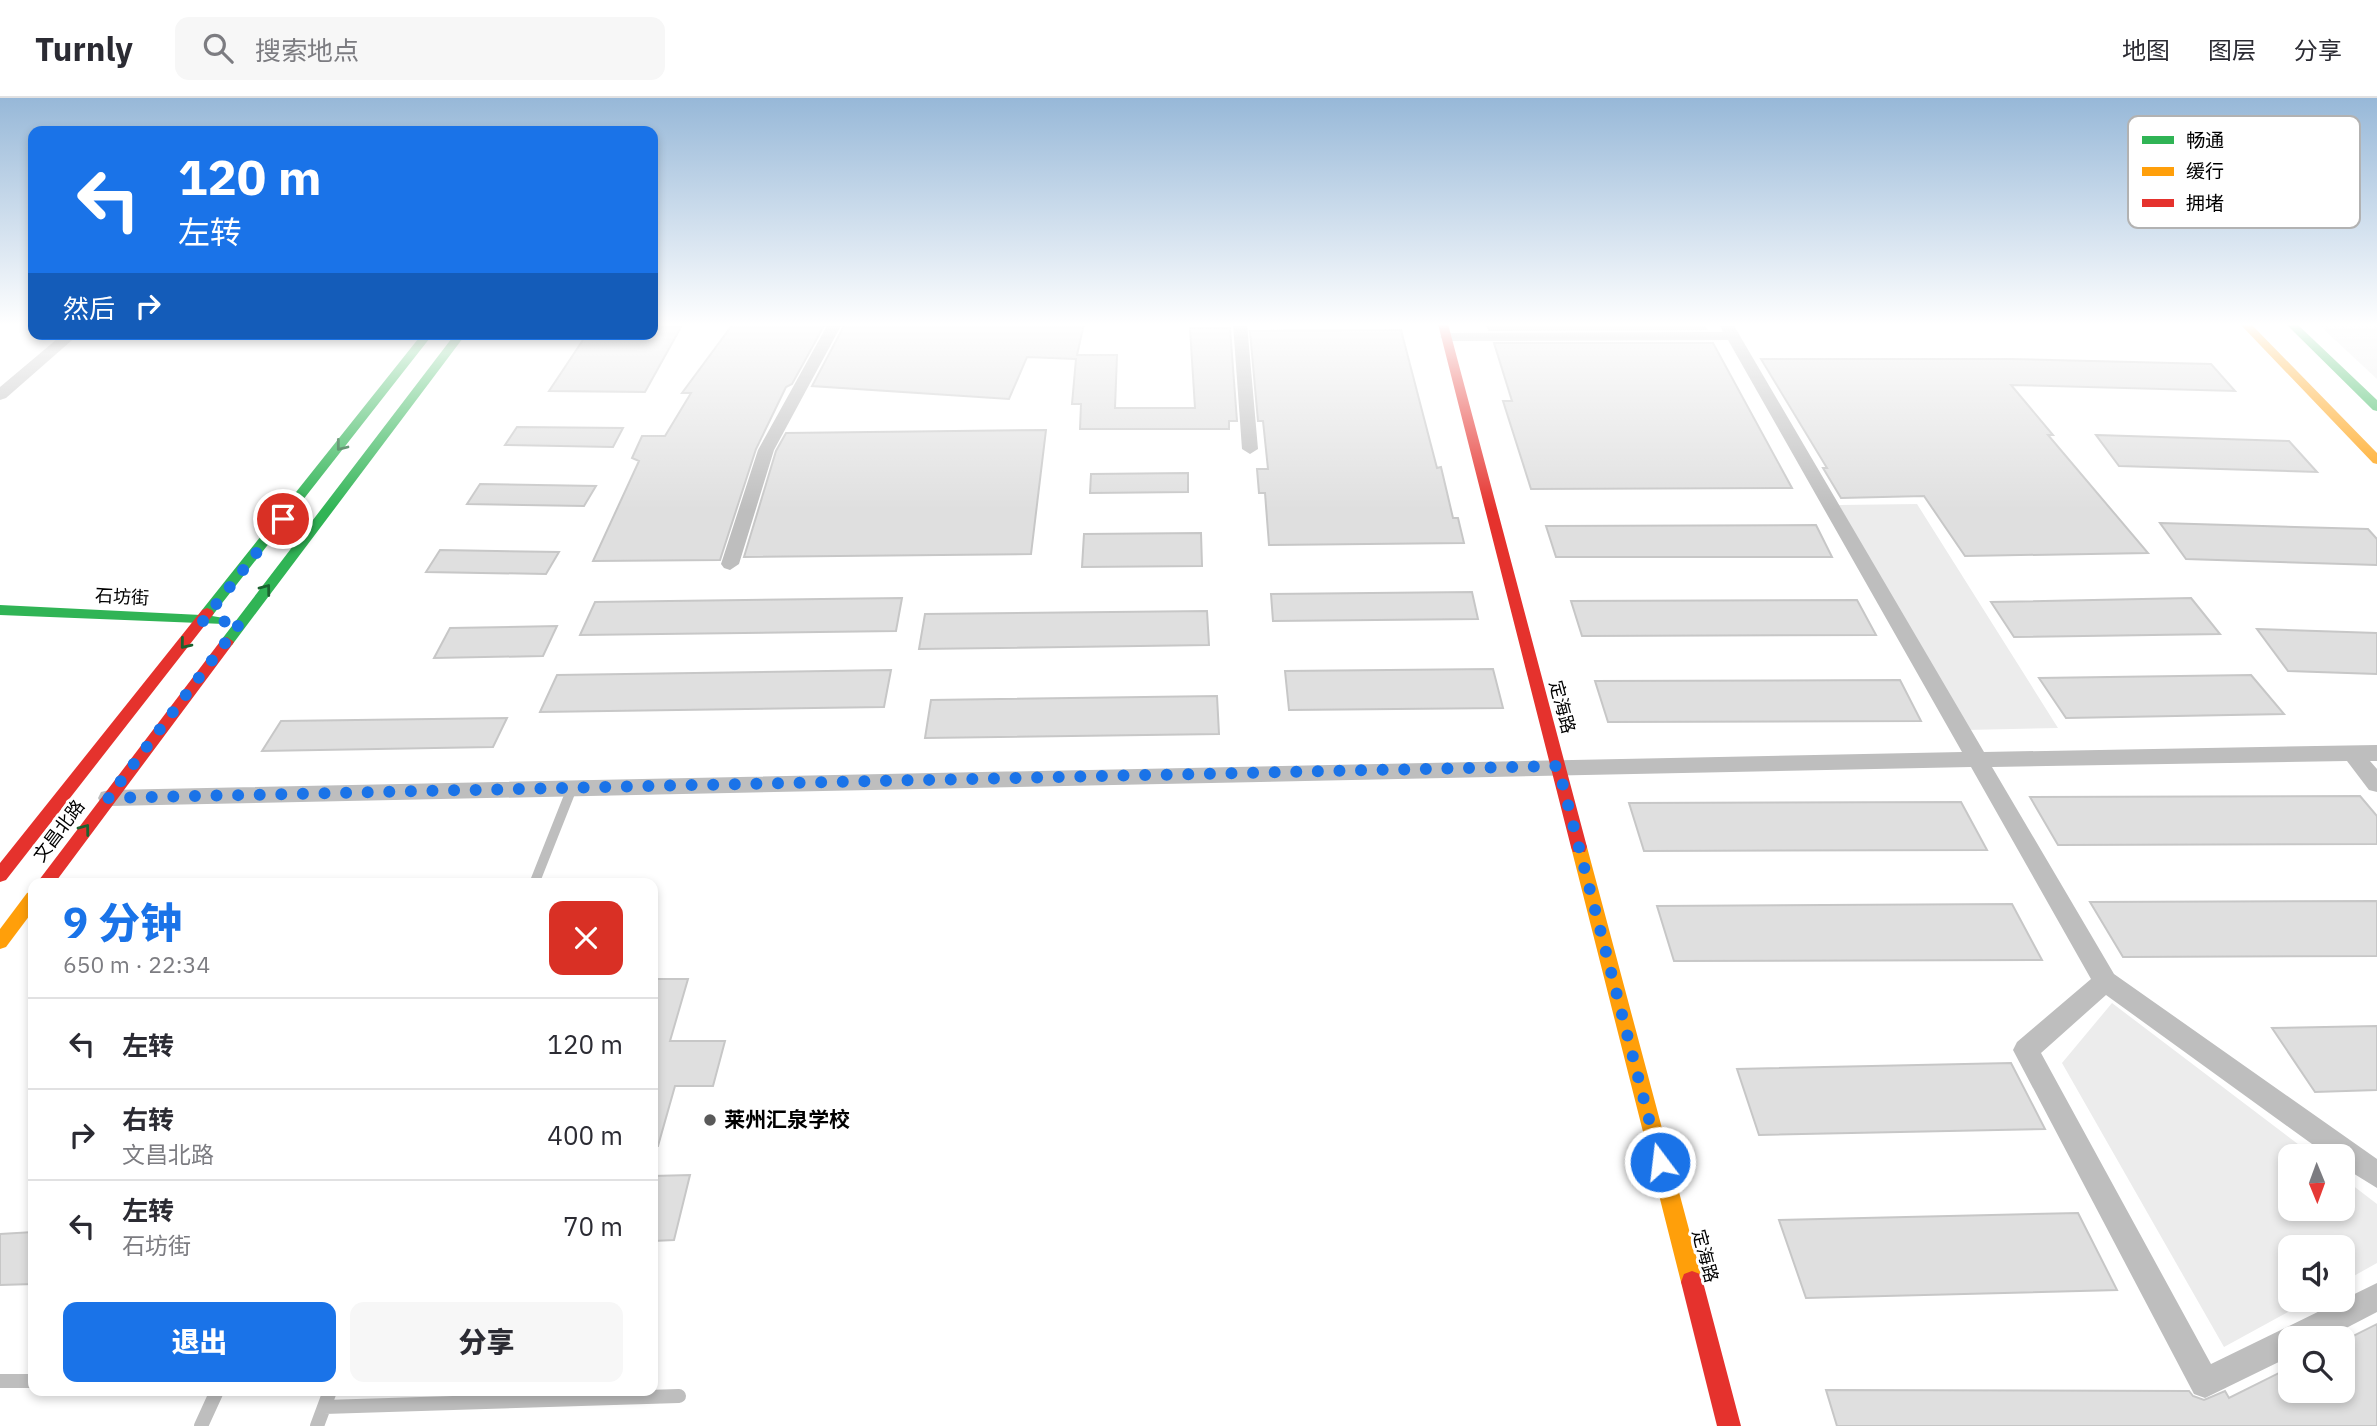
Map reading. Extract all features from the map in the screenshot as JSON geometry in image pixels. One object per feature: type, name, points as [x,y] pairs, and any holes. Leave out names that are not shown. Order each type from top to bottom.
[{"type":"main road","name":"文昌北路","points":[[0,875],[387,386]]},
{"type":"main road","name":"文昌北路","points":[[48,878],[421,386]]},
{"type":"main road","name":"定海路","points":[[1460,386],[1729,1426]]},
{"type":"main road","points":[[2305,386],[2377,460]]},
{"type":"main road","points":[[2355,386],[2377,407]]},
{"type":"main road","name":"石坊街","points":[[0,610],[241,622]]},
{"type":"main road","points":[[0,942],[28,905]]},
{"type":"street","points":[[730,564],[766,450],[801,386]]},
{"type":"street","points":[[1245,386],[1250,449]]},
{"type":"street","points":[[1762,386],[2105,981],[2377,1175]]},
{"type":"street","points":[[2352,753],[2377,784]]},
{"type":"street","points":[[108,798],[1558,766],[2377,753]]},
{"type":"street","points":[[2105,981],[2026,1050],[2205,1383],[2278,1346]]},
{"type":"street","points":[[2318,1326],[2377,1297]]},
{"type":"lane","points":[[536,878],[572,788]]},
{"type":"lane","points":[[0,1381],[28,1381]]},
{"type":"lane","points":[[201,1426],[215,1396]]},
{"type":"lane","points":[[317,1426],[328,1396]]},
{"type":"lane","points":[[324,1407],[679,1396]]},
{"type":"shaded area","points":[[1917,504],[2058,728],[1966,730],[1839,505]]},
{"type":"shaded area","points":[[2112,1003],[2298,1144],[2278,1144],[2278,1222],[2356,1222],[2356,1188],[2377,1204],[2377,1263],[2355,1275],[2355,1235],[2278,1235],[2278,1312],[2288,1312],[2224,1347],[2062,1063]]},
{"type":"building","points":[[552,386],[648,386],[645,392],[549,391]]},
{"type":"building","points":[[687,386],[788,386],[756,449],[720,560],[593,561],[639,461],[632,458],[642,436],[665,436],[691,393],[682,393]]},
{"type":"building","points":[[812,386],[1015,386],[1009,399]]},
{"type":"building","points":[[1074,386],[1116,386],[1115,408],[1195,408],[1194,386],[1234,386],[1237,421],[1229,421],[1229,429],[1080,429],[1081,404],[1072,404]]},
{"type":"building","points":[[1255,386],[1416,386],[1437,468],[1441,467],[1453,518],[1458,518],[1464,543],[1269,545],[1265,493],[1259,493],[1257,469],[1268,469],[1263,421],[1258,421]]},
{"type":"building","points":[[1507,386],[1736,386],[1792,488],[1531,489],[1503,401],[1512,401]]},
{"type":"building","points":[[1777,386],[2012,386],[2053,435],[2048,435],[2148,553],[1965,556],[1924,496],[1841,498],[1823,468],[1827,468]]},
{"type":"building","points":[[2047,386],[2231,386],[2235,391]]},
{"type":"building","points":[[517,427],[623,428],[613,447],[505,445]]},
{"type":"building","points":[[1046,430],[1031,554],[744,557],[776,451],[786,433]]},
{"type":"building","points":[[2096,435],[2289,441],[2317,472],[2119,466]]},
{"type":"building","points":[[1188,473],[1188,492],[1090,493],[1091,474]]},
{"type":"building","points":[[480,484],[596,486],[584,506],[467,504]]},
{"type":"building","points":[[2160,523],[2368,529],[2377,539],[2377,565],[2186,559]]},
{"type":"building","points":[[1816,525],[1832,557],[1556,557],[1546,526]]},
{"type":"building","points":[[1201,533],[1202,566],[1082,567],[1084,534]]},
{"type":"building","points":[[440,550],[559,552],[546,574],[426,572]]},
{"type":"building","points":[[1472,592],[1478,619],[1273,621],[1271,594]]},
{"type":"building","points":[[902,598],[896,631],[580,635],[595,602]]},
{"type":"building","points":[[2191,598],[2220,634],[2014,637],[1991,602]]},
{"type":"building","points":[[1857,600],[1876,635],[1582,636],[1571,601]]},
{"type":"building","points":[[1207,611],[1209,645],[919,649],[925,614]]},
{"type":"building","points":[[557,626],[543,656],[434,658],[450,628]]},
{"type":"building","points":[[2257,629],[2377,633],[2377,674],[2288,671]]},
{"type":"building","points":[[1493,669],[1503,708],[1289,710],[1285,671]]},
{"type":"building","points":[[891,670],[884,707],[540,712],[557,675]]},
{"type":"building","points":[[2251,675],[2284,714],[2066,718],[2039,678]]},
{"type":"building","points":[[1900,680],[1921,721],[1608,722],[1595,681]]},
{"type":"building","points":[[1217,696],[1219,734],[925,738],[931,700]]},
{"type":"building","points":[[507,718],[493,747],[262,751],[281,721]]},
{"type":"building","points":[[2360,796],[2377,816],[2377,844],[2058,845],[2030,797]]},
{"type":"building","points":[[1961,802],[1987,850],[1644,851],[1629,803]]},
{"type":"building","points":[[2377,901],[2377,956],[2123,957],[2090,902]]},
{"type":"building","points":[[2012,904],[2042,960],[1674,961],[1657,906]]},
{"type":"building","points":[[658,979],[688,979],[670,1041],[725,1041],[713,1086],[675,1086],[658,1146]]},
{"type":"building","points":[[2377,1026],[2377,1090],[2315,1092],[2272,1028]]},
{"type":"building","points":[[2011,1063],[2045,1129],[1759,1135],[1737,1069]]},
{"type":"building","points":[[690,1175],[674,1240],[658,1241],[658,1176]]},
{"type":"building","points":[[2078,1213],[2117,1290],[1806,1298],[1779,1220]]},
{"type":"building","points":[[28,1232],[28,1284],[0,1285],[0,1234]]},
{"type":"building","points":[[2377,1324],[2377,1426],[1837,1426],[1826,1390],[2189,1391],[2193,1396],[2204,1400],[2225,1391],[2229,1398],[2278,1374],[2278,1403],[2355,1403],[2355,1335]]},
{"type":"traffic: fast","points":[[207,613],[387,386]]},
{"type":"traffic: fast","points":[[227,642],[422,386]]},
{"type":"traffic: fast","points":[[2355,386],[2377,407]]},
{"type":"traffic: fast","points":[[0,610],[219,621]]},
{"type":"traffic: slow","points":[[2305,386],[2377,460]]},
{"type":"traffic: slow","points":[[1579,847],[1692,1282]]},
{"type":"traffic: slow","points":[[0,942],[28,905]]},
{"type":"traffic: jam","points":[[1459,386],[1579,847]]},
{"type":"traffic: jam","points":[[0,875],[207,613]]},
{"type":"traffic: jam","points":[[49,878],[227,642]]},
{"type":"traffic: jam","points":[[1692,1282],[1729,1426]]},
{"type":"place","name":"莱州汇泉学校","points":[[710,1120]]},
{"type":"route","points":[[283,519],[203,621],[241,622],[108,798],[1558,766],[1660,1162]]}]
